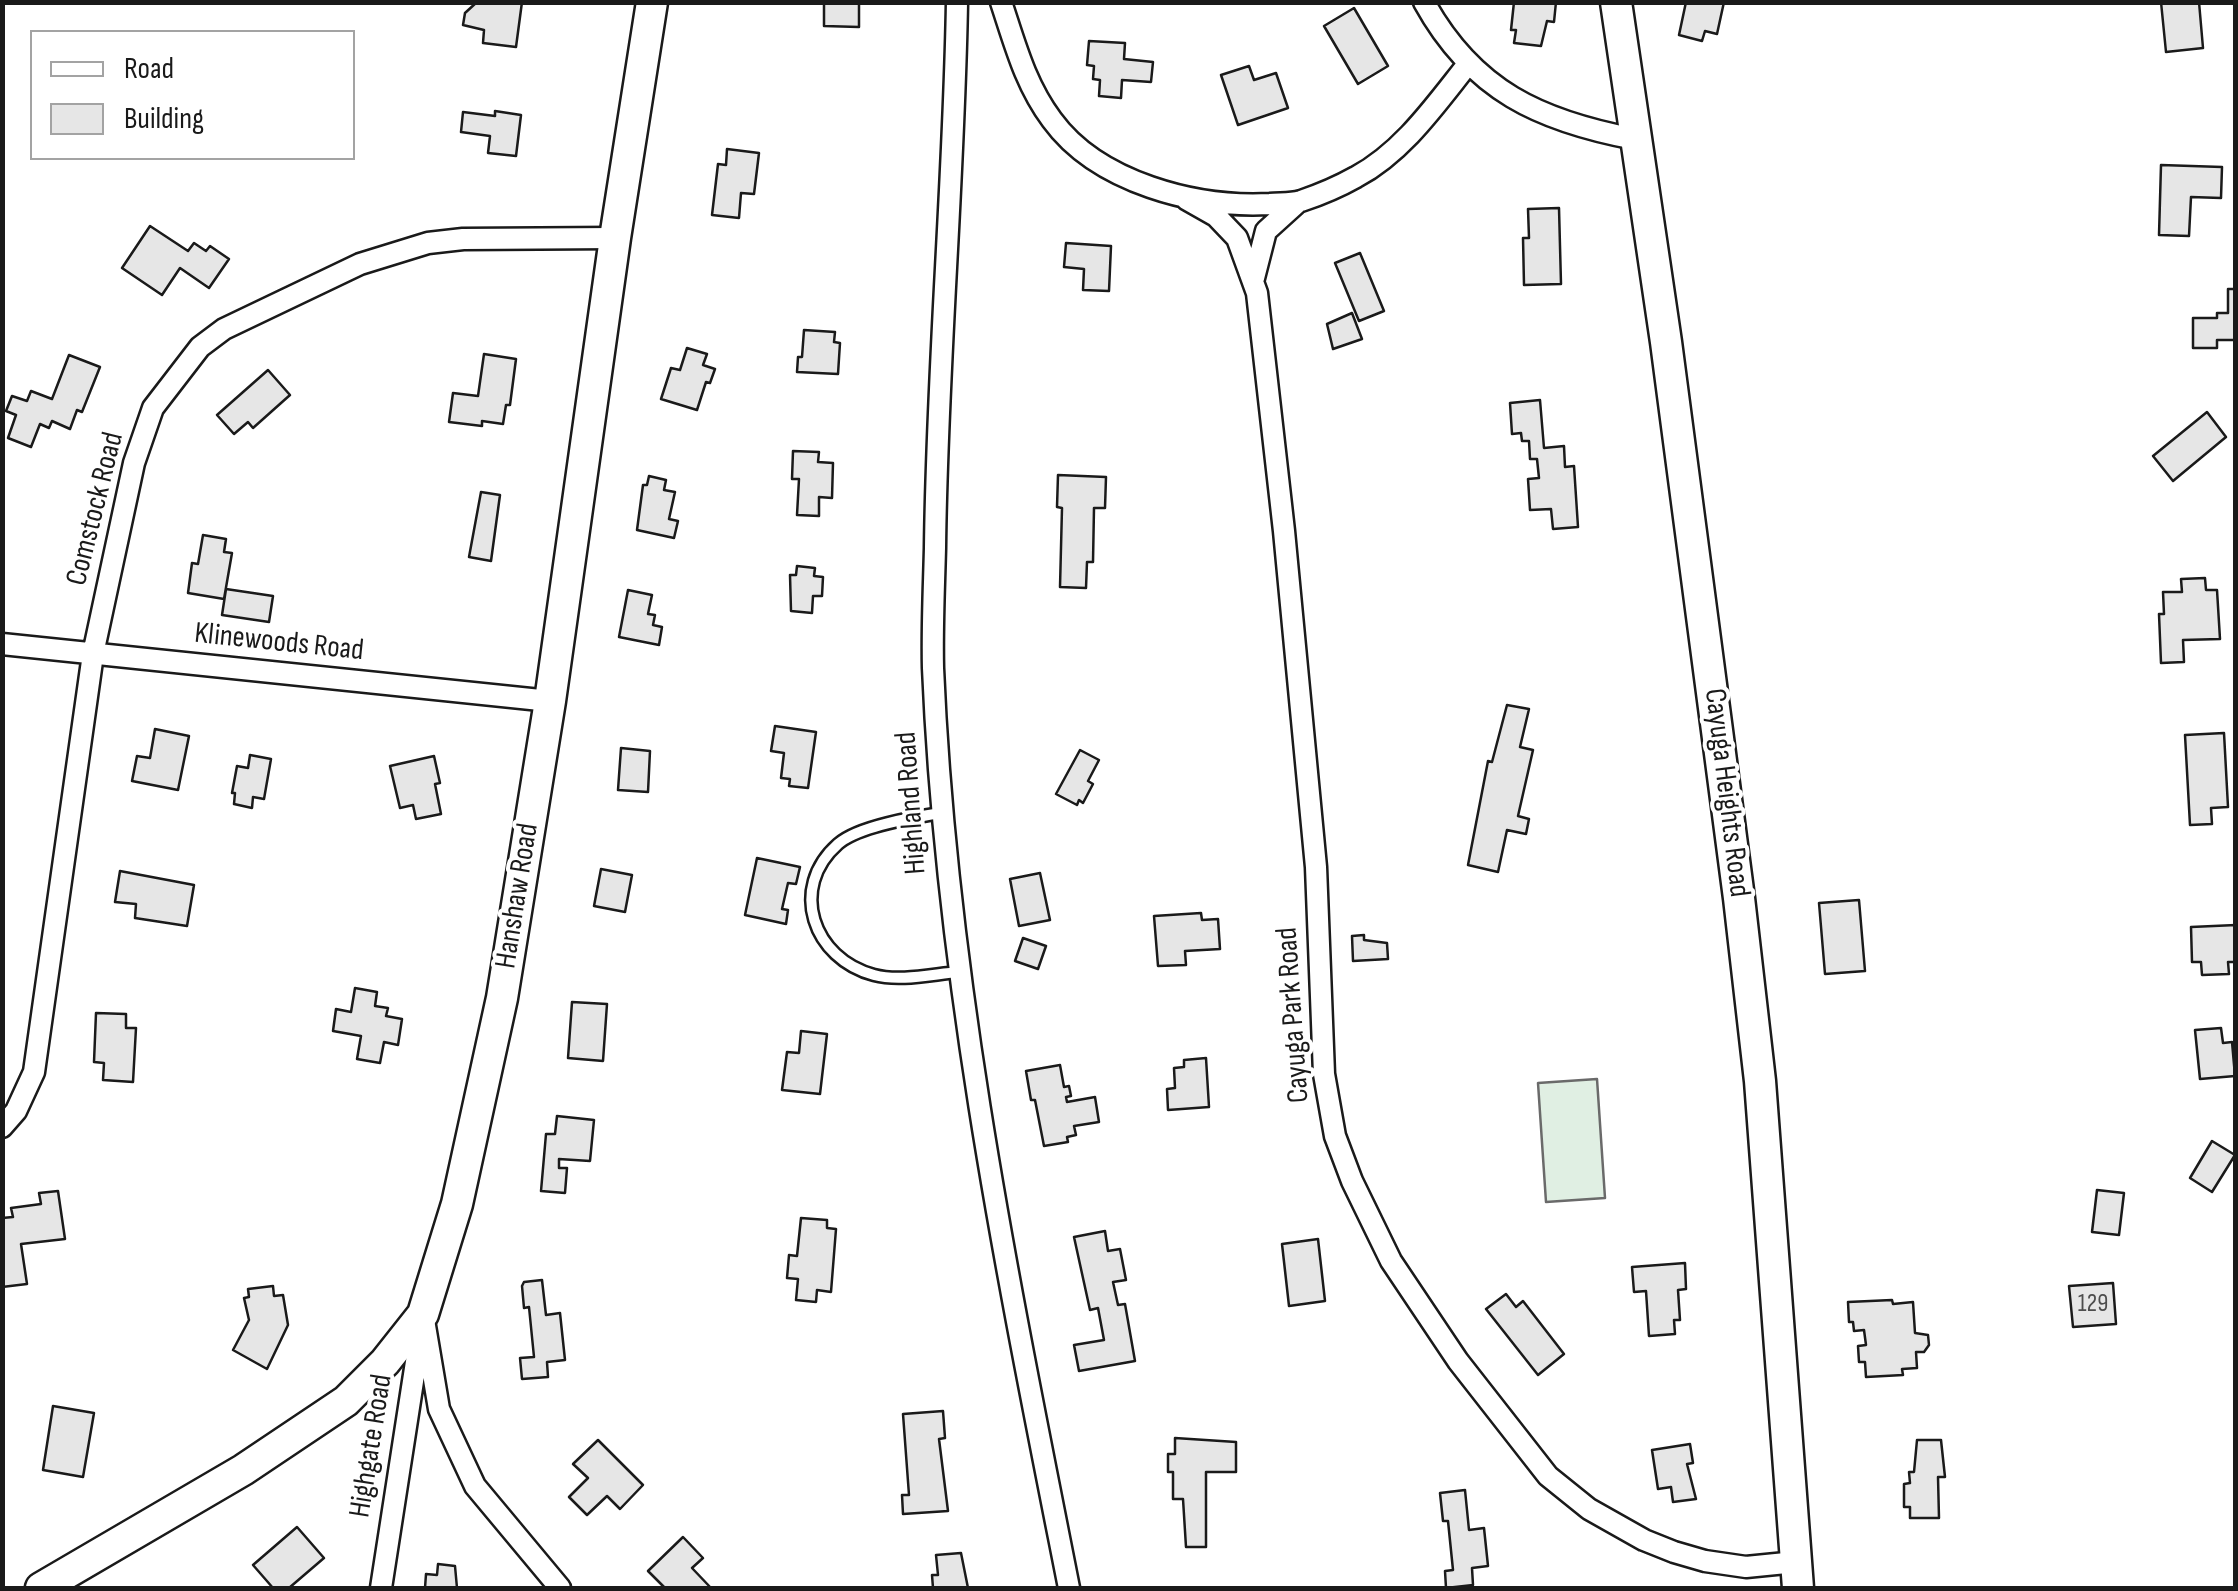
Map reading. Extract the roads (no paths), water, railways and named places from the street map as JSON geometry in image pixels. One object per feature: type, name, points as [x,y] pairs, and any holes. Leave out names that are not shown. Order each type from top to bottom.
[{"type":"street","name":"Hanshaw Road","points":[[41,1588],[244,1470],[346,1401],[385,1362],[423,1314],[457,1204],[502,998],[550,701],[614,238],[652,2]]},
{"type":"street","name":"Highland Road","points":[[957,2],[936,451],[933,656],[941,813],[959,972],[1009,1282],[1068,1588]]},
{"type":"street","points":[[1001,2],[1020,66],[1054,124],[1082,151],[1108,168],[1186,198],[1241,205],[1298,202],[1358,176],[1397,147],[1468,64]]},
{"type":"street","points":[[1424,2],[1451,46],[1468,64],[1526,107],[1589,130],[1636,139]]},
{"type":"street","name":"Cayuga Heights Road","points":[[1616,2],[1710,658],[1750,990],[1797,1575]]},
{"type":"street","name":"Cayuga Park Road","points":[[1186,198],[1216,216],[1236,238],[1254,278],[1284,530],[1316,867],[1324,1074],[1334,1136],[1352,1181],[1392,1261],[1458,1362],[1548,1476],[1589,1509],[1674,1552],[1797,1575]]},
{"type":"street","name":"Cayuga Park Road","points":[[1254,278],[1266,231],[1298,202]]},
{"type":"street","name":"Comstock Road","points":[[2,1127],[16,1111],[34,1072],[93,654],[134,463],[153,408],[200,347],[224,329],[360,264],[428,243],[463,239],[614,238]]},
{"type":"street","name":"Klinewoods Road","points":[[2,644],[550,701]]},
{"type":"street","points":[[423,1314],[439,1410],[475,1486],[560,1588]]},
{"type":"street","name":"Highgate Road","points":[[382,1588],[423,1314]]},
{"type":"lane","points":[[941,813],[912,817],[841,840],[822,860],[812,916],[830,952],[876,976],[959,972]]}]
